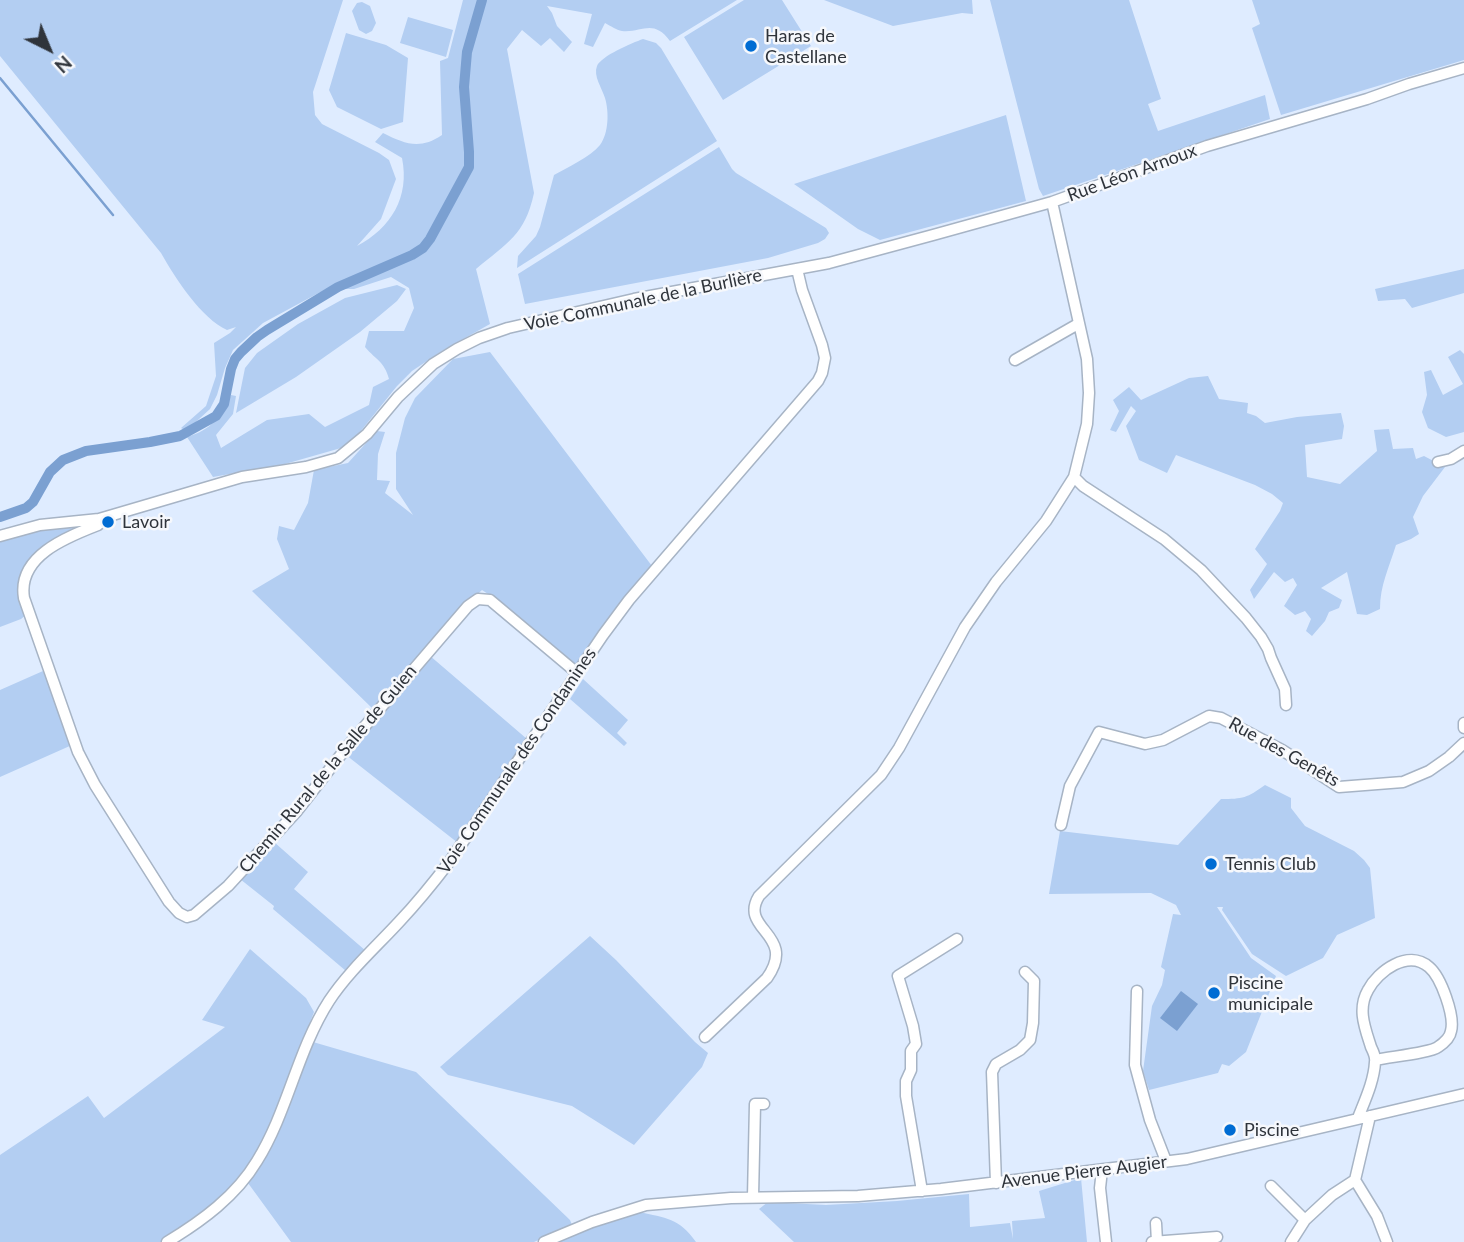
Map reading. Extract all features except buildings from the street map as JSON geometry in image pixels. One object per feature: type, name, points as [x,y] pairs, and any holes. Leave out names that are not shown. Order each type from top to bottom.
[{"type":"street","name":"Rue Léon Arnoux","points":[[797,269],[1052,202],[1207,146],[1464,68]]},
{"type":"street","points":[[705,1037],[767,978],[774,968],[777,959],[773,942],[753,914],[754,903],[881,775],[900,748],[965,627],[996,582],[1046,521],[1074,477],[1087,424],[1087,359],[1052,202]]},
{"type":"street","name":"Voie Communale de la Burlière","points":[[0,536],[40,525],[99,519],[232,480],[306,467],[338,458],[367,434],[398,397],[433,364],[479,338],[508,328],[634,299],[797,269]]},
{"type":"street","name":"Voie Communale des Condamines","points":[[167,1242],[208,1215],[229,1196],[258,1161],[316,1021],[331,998],[415,905],[450,861],[629,600],[818,381],[825,364],[824,351],[797,269]]},
{"type":"street","points":[[1015,360],[1078,324]]},
{"type":"street","points":[[1438,462],[1451,459],[1464,451]]},
{"type":"street","points":[[1074,477],[1083,486],[1164,539],[1201,570],[1246,618],[1268,649],[1285,689],[1286,705]]},
{"type":"street","name":"Chemin Rural de la Salle de Guien","points":[[99,519],[98,525],[63,539],[32,565],[24,581],[24,598],[73,739],[89,776],[169,902],[178,913],[187,917],[194,915],[247,866],[297,811],[347,747],[442,636],[468,606],[478,599],[490,600],[577,673]]},
{"type":"street","name":"Rue des Genêts","points":[[1060,825],[1070,786],[1099,732],[1145,744],[1163,740],[1209,716],[1221,718],[1282,750],[1339,787],[1403,782],[1429,771],[1464,743]]},
{"type":"street","points":[[1464,723],[1464,728]]},
{"type":"street","points":[[922,1191],[906,1096],[911,1051],[916,1044],[914,1026],[898,976],[957,939]]},
{"type":"street","points":[[1358,1118],[1371,1084],[1376,1060],[1362,1017],[1366,993],[1376,976],[1391,965],[1405,961],[1428,965],[1440,981],[1450,1011],[1452,1028],[1449,1038],[1436,1049],[1376,1060]]},
{"type":"street","points":[[996,1183],[992,1072],[996,1064],[1020,1050],[1030,1040],[1034,981],[1024,972]]},
{"type":"street","points":[[1137,991],[1135,1065],[1150,1120],[1166,1161]]},
{"type":"street","points":[[1291,1242],[1305,1220],[1332,1195],[1355,1180],[1372,1115],[1371,1084]]},
{"type":"street","name":"Avenue Pierre Augier","points":[[544,1242],[592,1222],[646,1205],[922,1191],[1187,1159],[1464,1094]]},
{"type":"street","points":[[753,1198],[755,1104],[764,1104]]},
{"type":"street","points":[[1102,1170],[1100,1188],[1106,1242]]},
{"type":"street","points":[[1355,1180],[1377,1216],[1387,1242]]},
{"type":"street","points":[[1271,1186],[1305,1220]]},
{"type":"street","points":[[1156,1223],[1155,1242],[1217,1237]]},
{"type":"shaded area","points":[[0,0],[343,0],[313,92],[315,115],[322,124],[389,160],[396,179],[381,219],[357,246],[388,221],[395,210],[403,186],[402,158],[375,142],[383,133],[412,144],[427,143],[442,135],[440,61],[448,58],[463,0],[737,0],[670,41],[653,28],[622,31],[605,23],[593,47],[584,44],[592,14],[547,6],[557,26],[572,42],[564,52],[550,38],[541,46],[522,30],[507,49],[534,193],[520,229],[506,245],[476,269],[490,324],[412,371],[356,437],[341,448],[285,464],[213,477],[187,437],[203,431],[214,422],[231,395],[236,396],[233,414],[216,435],[221,448],[267,420],[309,414],[325,427],[369,405],[373,387],[389,379],[382,365],[365,347],[369,331],[404,331],[414,308],[409,288],[391,277],[354,289],[326,289],[263,323],[233,350],[210,409],[186,431],[181,428],[206,406],[216,376],[214,343],[236,327],[227,330],[199,307],[161,253],[0,56]]},
{"type":"shaded area","points":[[744,0],[782,0],[811,46],[723,100],[684,37]]},
{"type":"shaded area","points":[[824,0],[972,0],[973,14],[962,13],[893,26]]},
{"type":"shaded area","points":[[990,0],[1129,0],[1161,99],[1148,104],[1158,131],[1265,95],[1270,119],[1043,196]]},
{"type":"shaded area","points":[[1252,0],[1464,0],[1464,60],[1281,115],[1252,28],[1260,24]]},
{"type":"shaded area","points":[[357,3],[370,6],[376,23],[372,31],[366,34],[359,30],[352,11]]},
{"type":"shaded area","points":[[408,17],[453,30],[446,57],[400,43]]},
{"type":"shaded area","points":[[346,33],[386,45],[408,58],[403,122],[381,129],[337,107],[329,90]]},
{"type":"shaded area","points":[[643,39],[656,43],[661,48],[717,141],[517,268],[518,256],[536,236],[540,227],[554,175],[591,154],[603,140],[607,128],[607,109],[597,78],[597,66],[610,54]]},
{"type":"shaded area","points":[[1006,115],[1026,201],[880,240],[858,229],[794,184]]},
{"type":"shaded area","points":[[719,147],[736,173],[826,228],[829,233],[825,239],[768,258],[525,304],[518,274]]},
{"type":"shaded area","points":[[1464,269],[1464,293],[1412,308],[1405,299],[1378,301],[1375,289]]},
{"type":"shaded area","points":[[397,285],[406,289],[397,301],[360,332],[296,377],[236,413],[245,368],[257,353],[298,324],[345,298]]},
{"type":"shaded area","points":[[1460,350],[1464,354],[1464,432],[1446,437],[1428,428],[1422,412],[1427,395],[1424,372],[1431,370],[1443,395],[1463,384],[1448,357]]},
{"type":"shaded area","points":[[490,352],[652,566],[579,665],[572,664],[482,590],[374,710],[252,591],[289,569],[277,539],[279,526],[294,530],[308,503],[314,470],[348,463],[377,431],[385,432],[378,454],[377,480],[390,481],[385,493],[413,515],[396,489],[396,453],[405,418],[415,398],[453,359]]},
{"type":"shaded area","points":[[1208,376],[1219,399],[1248,403],[1247,413],[1265,423],[1341,413],[1344,426],[1342,439],[1305,445],[1307,477],[1340,484],[1377,451],[1374,430],[1389,429],[1393,449],[1413,448],[1416,459],[1424,456],[1445,467],[1423,496],[1413,517],[1419,534],[1396,545],[1383,584],[1380,609],[1367,615],[1357,614],[1347,572],[1321,588],[1342,600],[1339,608],[1329,612],[1312,636],[1306,631],[1311,619],[1305,611],[1295,615],[1284,606],[1297,585],[1293,578],[1285,582],[1274,572],[1254,599],[1250,590],[1267,564],[1255,549],[1283,503],[1255,485],[1176,455],[1167,473],[1139,460],[1126,426],[1136,411],[1131,406],[1116,432],[1110,430],[1119,411],[1113,400],[1129,387],[1141,400],[1189,378]]},
{"type":"shaded area","points":[[86,524],[29,563],[22,573],[20,588],[27,614],[0,627],[0,540],[38,530]]},
{"type":"shaded area","points":[[429,655],[527,739],[458,843],[346,755]]},
{"type":"shaded area","points":[[43,671],[72,745],[0,777],[0,690]]},
{"type":"shaded area","points":[[583,679],[628,720],[617,733],[627,743],[624,746],[570,699]]},
{"type":"shaded area","points":[[1265,785],[1291,798],[1291,808],[1305,826],[1354,851],[1364,860],[1370,868],[1375,918],[1337,935],[1323,958],[1286,976],[1252,954],[1222,910],[1223,907],[1217,907],[1251,958],[1276,976],[1246,1052],[1229,1066],[1222,1064],[1218,1073],[1149,1090],[1143,1071],[1152,1006],[1162,985],[1165,970],[1161,967],[1173,914],[1181,915],[1176,905],[1151,893],[1049,894],[1060,831],[1178,845],[1221,799],[1245,797]]},
{"type":"shaded area","points":[[274,842],[308,872],[294,889],[366,951],[346,971],[240,879]]},
{"type":"shaded area","points":[[590,936],[708,1053],[702,1067],[634,1145],[572,1106],[448,1075],[440,1067]]},
{"type":"shaded area","points":[[250,949],[306,998],[314,1012],[274,1117],[251,1161],[223,1196],[193,1222],[161,1242],[0,1242],[0,1155],[88,1096],[104,1118],[225,1027],[202,1020]]},
{"type":"shaded area","points":[[1181,991],[1198,1004],[1177,1031],[1160,1018]]},
{"type":"shaded area","points":[[313,1042],[416,1072],[570,1220],[572,1225],[534,1242],[291,1242],[248,1183],[265,1158]]},
{"type":"shaded area","points":[[1081,1178],[1087,1242],[794,1242],[759,1209],[768,1202],[826,1205],[969,1194],[970,1227],[1010,1223],[1013,1239],[1012,1221],[1045,1218],[1039,1191]]},
{"type":"shaded area","points":[[639,1212],[678,1224],[696,1242],[556,1242],[574,1234]]},
{"type":"waterway","points":[[0,517],[26,508],[33,502],[50,472],[63,460],[86,451],[180,436],[216,416],[224,404],[235,359],[257,337],[338,287],[423,248],[469,167],[464,87],[467,52],[482,0]]},
{"type":"waterway","points":[[0,78],[113,215]]},
{"type":"place","name":"Haras de Castellane","points":[[751,46]]},
{"type":"place","name":"Lavoir","points":[[108,522]]},
{"type":"place","name":"Tennis Club","points":[[1211,864]]},
{"type":"place","name":"Piscine municipale","points":[[1214,993]]},
{"type":"place","name":"Piscine","points":[[1230,1130]]}]
